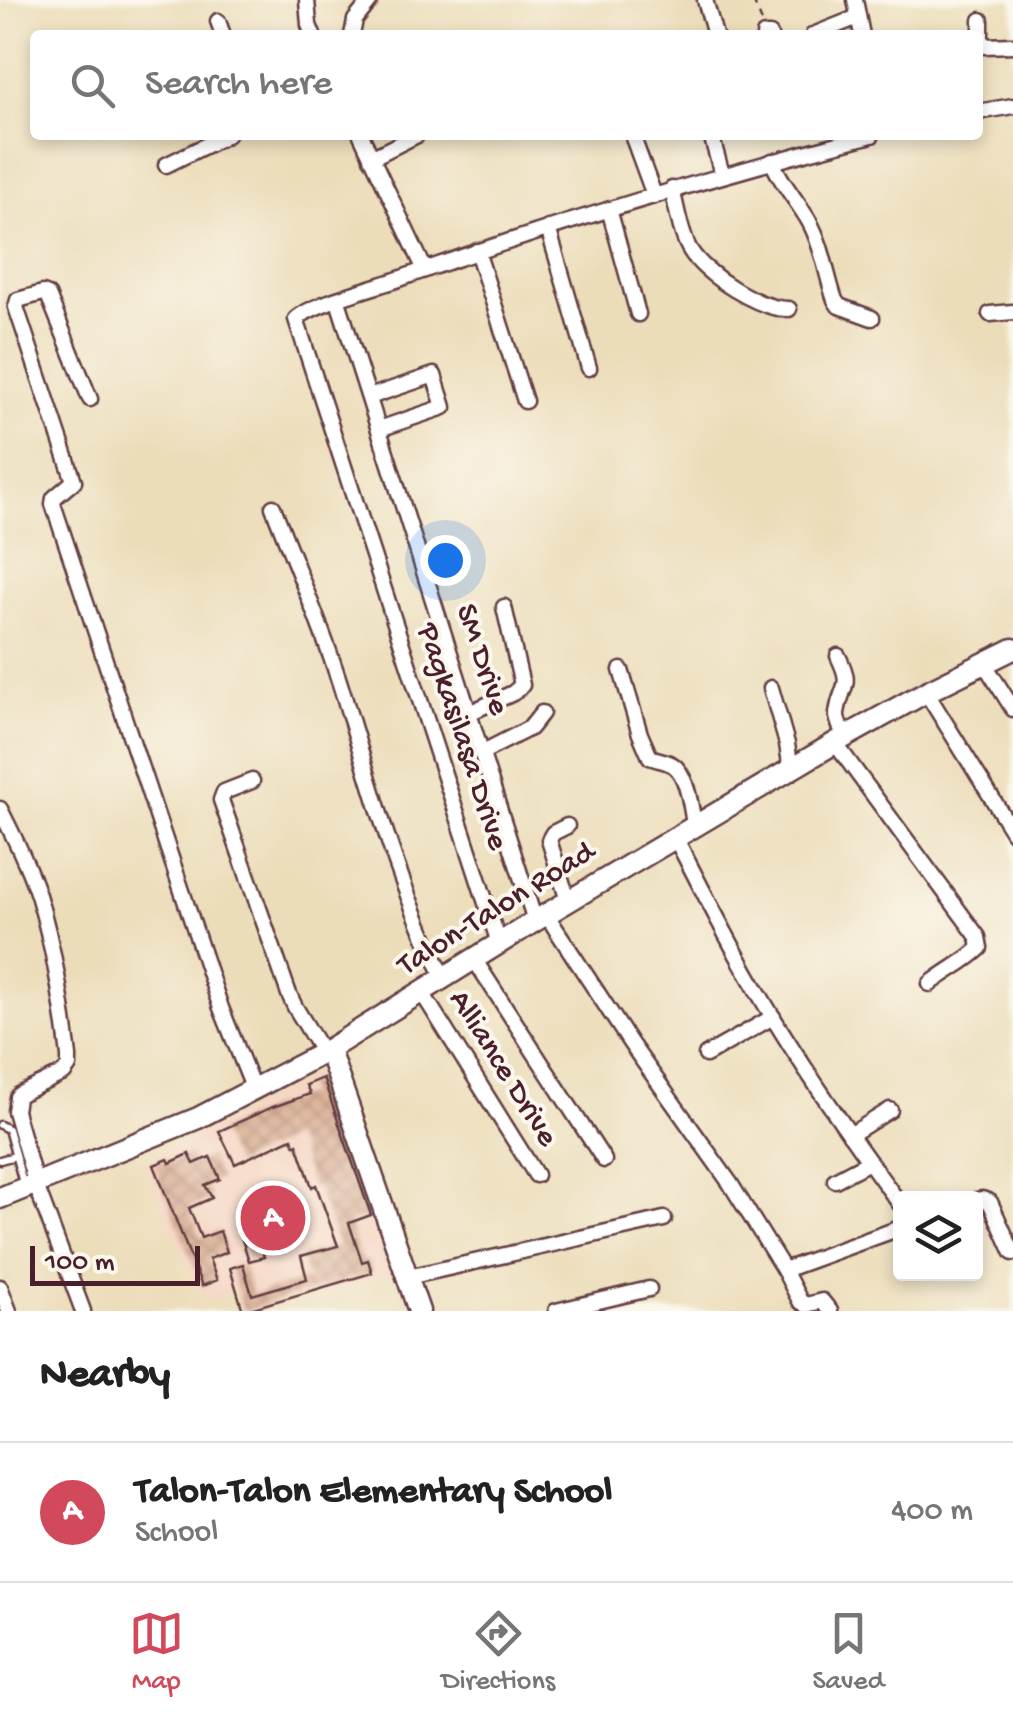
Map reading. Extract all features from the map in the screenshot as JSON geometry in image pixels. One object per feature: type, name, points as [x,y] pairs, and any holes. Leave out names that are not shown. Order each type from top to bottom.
[{"type":"street","points":[[307,0],[312,30]]},
{"type":"street","points":[[353,30],[355,20],[372,0]]},
{"type":"street","points":[[704,0],[713,30]]},
{"type":"street","points":[[855,0],[861,30]]},
{"type":"street","points":[[826,30],[858,17]]},
{"type":"street","points":[[980,20],[981,30]]},
{"type":"street","points":[[983,43],[1013,45]]},
{"type":"street","points":[[983,111],[1013,106]]},
{"type":"street","points":[[166,165],[217,140]]},
{"type":"street","points":[[363,140],[425,270]]},
{"type":"street","points":[[371,158],[407,140]]},
{"type":"street","points":[[634,140],[654,194]]},
{"type":"street","points":[[712,140],[722,174]]},
{"type":"street","points":[[338,300],[608,208],[853,140]]},
{"type":"street","points":[[772,161],[816,236],[834,300],[839,306],[872,318]]},
{"type":"street","points":[[672,189],[688,247],[700,264],[763,305],[788,309]]},
{"type":"street","points":[[608,208],[638,314]]},
{"type":"street","points":[[548,228],[590,368]]},
{"type":"street","points":[[477,251],[526,400]]},
{"type":"street","points":[[90,399],[48,295],[43,292],[18,300],[16,307],[74,481],[54,498],[54,504],[221,1008],[254,1090]]},
{"type":"street","name":"Pagkasilasa Drive","points":[[338,300],[296,319],[499,943]]},
{"type":"street","name":"SM Drive","points":[[338,300],[481,753],[540,918],[730,1182],[803,1304],[822,1301],[830,1311]]},
{"type":"street","points":[[990,314],[1013,312]]},
{"type":"street","points":[[369,396],[434,375],[444,407],[379,429]]},
{"type":"street","points":[[273,507],[341,686],[400,876],[444,978]]},
{"type":"street","points":[[469,713],[522,685],[504,607]]},
{"type":"street","name":"Talon-Talon Road","points":[[0,1198],[198,1118],[326,1052],[568,900],[840,740],[1013,649]]},
{"type":"street","points":[[838,656],[847,681],[837,718],[840,740],[978,938],[980,948],[972,956],[930,984]]},
{"type":"street","points":[[984,663],[1013,709]]},
{"type":"street","points":[[622,670],[650,758],[672,764],[680,771],[694,826]]},
{"type":"street","points":[[771,688],[790,770]]},
{"type":"street","points":[[926,692],[1013,832]]},
{"type":"street","points":[[481,753],[530,728],[542,713]]},
{"type":"street","points":[[252,781],[224,792],[221,800],[295,1007],[326,1052],[419,1311]]},
{"type":"street","points":[[0,809],[38,895],[58,976],[70,1056],[64,1072],[17,1097],[15,1112],[30,1187],[83,1311]]},
{"type":"street","points":[[568,826],[554,833],[550,840],[568,900]]},
{"type":"street","points":[[675,837],[773,1017],[893,1195]]},
{"type":"street","points":[[474,959],[604,1160]]},
{"type":"street","name":"Alliance Drive","points":[[421,992],[536,1175]]},
{"type":"street","points":[[706,1055],[773,1017]]},
{"type":"street","points":[[850,1135],[890,1110]]},
{"type":"street","points":[[835,1180],[869,1162]]},
{"type":"street","points":[[983,1199],[990,1202],[1013,1253]]},
{"type":"street","points":[[408,1278],[664,1219]]},
{"type":"street","points":[[784,1270],[893,1231]]},
{"type":"street","points":[[0,1287],[9,1311]]},
{"type":"street","points":[[556,1311],[649,1289]]},
{"type":"lane","points":[[0,1125],[8,1129],[30,1187]]},
{"type":"lane","points":[[0,1160],[16,1156]]},
{"type":"path","points":[[753,0],[765,30]]},
{"type":"shaded area","points":[[328,1067],[398,1272],[261,1311],[240,1311],[234,1291],[204,1302],[144,1164]]},
{"type":"building","points":[[323,1078],[371,1215],[349,1223],[362,1262],[368,1260],[372,1273],[243,1311],[230,1268],[243,1264],[252,1295],[307,1279],[301,1256],[338,1246],[316,1185],[312,1187],[292,1138],[235,1164],[219,1131],[310,1094],[306,1085]]},
{"type":"building","points":[[189,1154],[194,1164],[210,1157],[220,1179],[205,1185],[212,1198],[189,1208],[201,1238],[220,1231],[227,1252],[209,1259],[217,1280],[202,1286],[154,1165]]},
{"type":"building","points":[[252,1217],[264,1257],[249,1261],[236,1221]]},
{"type":"place","name":"Talon-Talon Elementary School","points":[[273,1218]]}]
